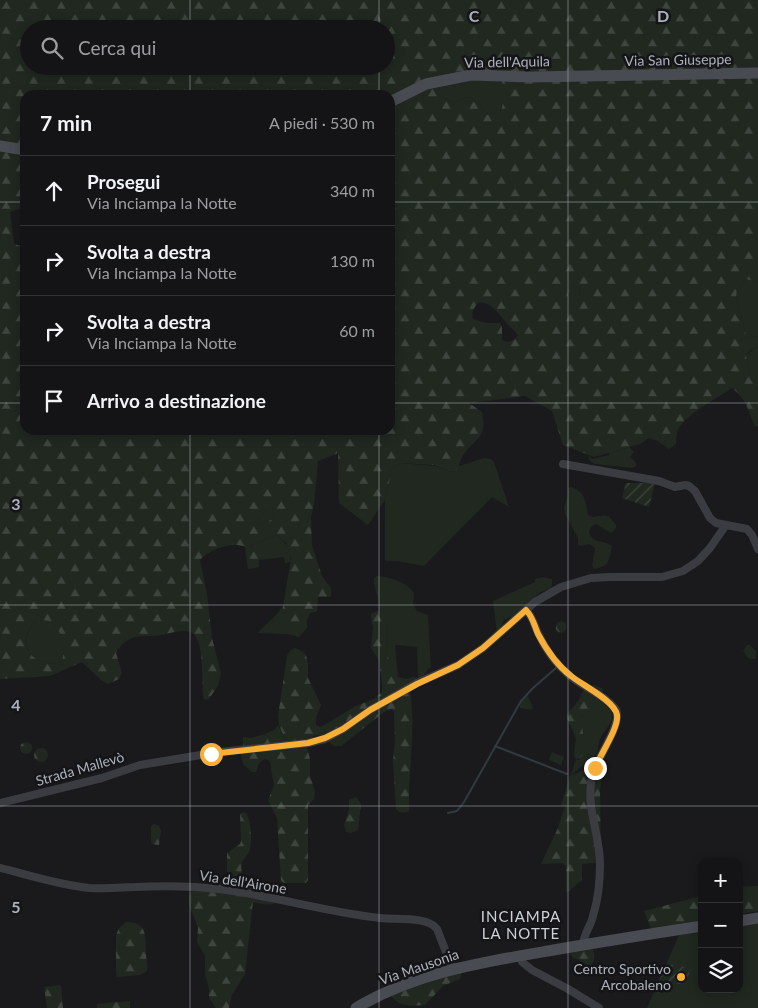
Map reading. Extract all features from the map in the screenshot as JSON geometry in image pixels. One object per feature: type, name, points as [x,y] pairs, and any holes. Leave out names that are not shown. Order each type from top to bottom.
[{"type":"main road","name":"Via San Giuseppe","points":[[599,76],[758,74]]},
{"type":"main road","name":"Via dell'Aquila","points":[[395,100],[426,84],[470,75],[530,77],[599,76]]},
{"type":"main road","points":[[0,146],[20,149]]},
{"type":"main road","points":[[743,920],[758,918]]},
{"type":"main road","name":"Via Mausonia","points":[[356,1008],[396,988],[453,970],[519,956],[698,927]]},
{"type":"street","points":[[564,464],[659,481],[675,487],[689,486],[695,491],[710,518],[726,525],[745,528],[756,538],[758,549]]},
{"type":"street","name":"Strada Mallevò","points":[[0,804],[102,778],[140,766],[219,752],[308,743],[325,738],[343,729],[401,692],[458,665],[483,648],[535,602],[561,587],[591,578],[662,577],[682,571],[698,561],[726,525]]},
{"type":"street","points":[[526,610],[533,619],[546,646],[560,665],[570,676],[610,704],[616,710],[618,717],[595,768],[591,783],[591,807],[600,865],[594,913],[583,945]]},
{"type":"street","name":"Via dell'Airone","points":[[0,868],[91,888],[196,887],[267,896],[310,907],[380,918],[426,921],[433,924],[437,929],[453,970]]},
{"type":"street","points":[[519,956],[526,966],[599,1008]]},
{"type":"green space","points":[[0,0],[758,0],[758,71],[470,72],[395,97],[395,90],[20,90],[20,146],[0,144]]},
{"type":"green space","points":[[758,76],[758,282],[745,279],[737,291],[736,297],[747,338],[758,336],[758,346],[746,355],[750,377],[758,392],[758,426],[755,426],[745,402],[732,388],[686,420],[678,430],[676,444],[669,449],[658,441],[649,438],[640,444],[594,457],[563,445],[552,411],[525,396],[469,403],[482,412],[483,429],[462,457],[456,471],[450,472],[434,465],[400,463],[392,469],[385,500],[368,525],[339,503],[338,453],[318,461],[311,517],[312,545],[322,576],[331,588],[331,597],[318,597],[317,611],[310,613],[307,628],[299,637],[287,634],[282,624],[291,558],[286,543],[276,535],[249,546],[259,557],[259,567],[248,569],[245,547],[240,545],[221,548],[209,553],[200,560],[207,594],[212,638],[221,673],[218,686],[208,700],[204,699],[202,659],[197,639],[192,633],[185,631],[155,636],[140,636],[126,641],[116,653],[122,673],[119,679],[108,684],[82,662],[50,676],[0,679],[0,149],[20,152],[20,209],[10,212],[14,244],[20,246],[20,435],[395,435],[395,103],[437,85],[444,98],[454,103],[460,99],[474,99],[487,115],[500,112],[503,93],[502,81]],"holes":[[[577,285],[580,287],[579,297],[582,303],[571,307],[567,302],[568,293],[572,286]],[[480,302],[492,307],[518,336],[514,340],[507,342],[502,340],[502,326],[500,323],[486,323],[473,319],[472,315],[476,305]],[[268,508],[272,508],[274,511],[273,519],[257,526],[258,520]],[[37,620],[49,621],[54,624],[60,634],[63,651],[62,662],[42,662],[34,658],[29,652],[26,636]]]},
{"type":"green space","points":[[471,77],[502,79],[504,97],[500,112],[487,115],[477,102],[470,98],[460,99],[454,103],[444,98],[437,85]]},
{"type":"green space","points":[[745,279],[758,282],[758,336],[747,338],[736,297],[737,291]]},
{"type":"green space","points":[[577,285],[580,287],[579,293],[583,302],[571,307],[567,302],[568,293],[572,286]]},
{"type":"green space","points":[[758,346],[758,392],[750,377],[746,355]]},
{"type":"green space","points":[[629,447],[634,452],[630,457],[636,463],[636,466],[632,468],[595,464],[590,461],[588,455],[592,459]]},
{"type":"green space","points":[[484,458],[491,459],[494,462],[509,507],[492,497],[424,566],[397,561],[385,561],[385,500],[392,469],[400,463],[435,466],[450,472],[456,471],[459,466]]},
{"type":"green space","points":[[626,483],[655,483],[649,507],[622,498]]},
{"type":"green space","points":[[571,487],[582,495],[586,502],[588,515],[593,517],[606,516],[611,518],[616,525],[616,528],[611,533],[596,524],[589,531],[595,540],[612,546],[608,562],[603,567],[594,569],[592,566],[595,548],[589,544],[578,545],[578,538],[565,514],[564,507],[568,497],[568,488]]},
{"type":"green space","points":[[268,508],[272,508],[274,511],[273,519],[257,526],[258,520]]},
{"type":"green space","points":[[276,535],[287,547],[290,553],[290,562],[285,563],[284,557],[260,560],[249,546]]},
{"type":"green space","points":[[377,576],[393,579],[411,589],[414,593],[413,605],[417,611],[428,615],[431,669],[429,668],[420,680],[418,678],[417,647],[395,645],[398,677],[390,662],[386,651],[387,618],[379,610],[379,601],[374,582],[374,578]]},
{"type":"green space","points":[[543,577],[552,579],[550,589],[541,592],[514,616],[504,620],[497,633],[493,601],[535,582],[535,579]]},
{"type":"green space","points":[[284,604],[282,619],[287,634],[257,633],[277,614]]},
{"type":"green space","points":[[379,610],[383,611],[387,618],[386,651],[398,677],[406,679],[414,677],[420,680],[325,737],[315,735],[308,741],[287,744],[279,725],[278,716],[287,656],[290,651],[295,648],[306,655],[308,678],[321,705],[316,717],[316,725],[321,727],[356,706],[374,699],[382,692],[379,660],[371,648],[373,627],[371,614]]},
{"type":"green space","points":[[37,620],[49,621],[54,624],[60,634],[63,645],[62,662],[41,662],[29,652],[26,644],[27,636],[30,628]]},
{"type":"green space","points":[[561,621],[567,627],[561,633],[555,627]]},
{"type":"green space","points":[[747,645],[750,645],[756,651],[756,658],[748,658],[743,651]]},
{"type":"green space","points":[[595,685],[603,689],[601,700],[581,717],[584,745],[581,757],[576,760],[574,754],[576,738],[566,716],[584,690]]},
{"type":"green space","points":[[410,690],[412,735],[409,811],[402,813],[396,809],[393,761],[395,739],[394,711],[391,709],[384,712],[341,746],[334,746],[325,739]]},
{"type":"green space","points":[[528,696],[533,708],[531,710],[520,708],[520,703],[524,697]]},
{"type":"green space","points":[[601,699],[611,710],[612,719],[600,739],[596,756],[570,776],[576,760],[579,760],[584,744],[581,717]]},
{"type":"green space","points":[[278,725],[287,744],[274,745],[265,734],[274,730]]},
{"type":"green space","points":[[265,734],[274,745],[243,749],[243,737],[251,738]]},
{"type":"green space","points":[[26,742],[32,748],[26,754],[20,748]]},
{"type":"green space","points":[[306,744],[310,759],[310,775],[315,792],[314,799],[308,805],[308,880],[306,883],[284,883],[281,881],[277,818],[268,800],[274,785],[270,761],[265,759],[259,763],[256,772],[252,772],[243,764],[240,751]]},
{"type":"green space","points":[[41,748],[46,750],[48,755],[46,760],[41,762],[36,760],[34,755],[36,750]]},
{"type":"green space","points":[[552,752],[564,757],[561,765],[549,760]]},
{"type":"green space","points":[[604,767],[600,789],[601,862],[582,864],[582,880],[566,893],[566,867],[563,863],[541,864],[558,828],[565,806],[561,805],[570,776],[588,768]]},
{"type":"green space","points":[[356,797],[361,804],[358,830],[351,833],[346,832],[344,825],[349,810],[349,800]]},
{"type":"green space","points":[[243,812],[248,816],[251,838],[250,849],[241,865],[241,870],[244,883],[254,888],[253,892],[207,887],[215,881],[227,884],[227,853],[240,844],[240,814]]},
{"type":"green space","points":[[154,824],[159,826],[161,831],[159,845],[152,844],[151,840],[151,826]]},
{"type":"green space","points":[[758,886],[758,911],[743,913],[743,887]]},
{"type":"green space","points":[[193,888],[279,900],[274,904],[253,902],[245,974],[232,995],[229,1008],[216,1008],[209,998],[209,988],[205,974],[205,956],[197,942],[198,927],[189,905],[189,897]]},
{"type":"green space","points":[[698,897],[698,921],[651,929],[644,911]]},
{"type":"green space","points":[[126,922],[139,925],[144,932],[147,971],[140,975],[117,977],[116,935],[119,928]]},
{"type":"green space","name":"Centro Sportivo Arcobaleno","points":[[758,923],[758,1008],[647,1008],[679,935],[698,933],[698,993],[743,993],[743,925]]},
{"type":"green space","points":[[592,948],[594,959],[588,968],[581,961],[573,958],[569,952]]},
{"type":"green space","points":[[667,964],[691,968],[686,985],[671,984],[661,993],[653,993]]},
{"type":"green space","points":[[462,972],[460,979],[443,986],[425,1005],[401,1004],[390,995]]},
{"type":"green space","points":[[61,985],[63,1008],[47,1008],[44,987]]},
{"type":"green space","points":[[130,1001],[130,1008],[97,1008],[97,1004]]},
{"type":"waterway","points":[[448,813],[457,811],[464,802],[521,701],[556,668]]},
{"type":"waterway","points":[[495,746],[567,774]]},
{"type":"place","name":"Centro Sportivo Arcobaleno","points":[[681,977]]},
{"type":"district","name":"INCIAMPA LA NOTTE","points":[[521,926]]},
{"type":"route","points":[[211,754],[308,743],[325,738],[417,684],[458,665],[483,648],[526,610],[533,619],[538,633],[546,646],[560,665],[570,676],[616,710],[618,717],[595,768]]}]
